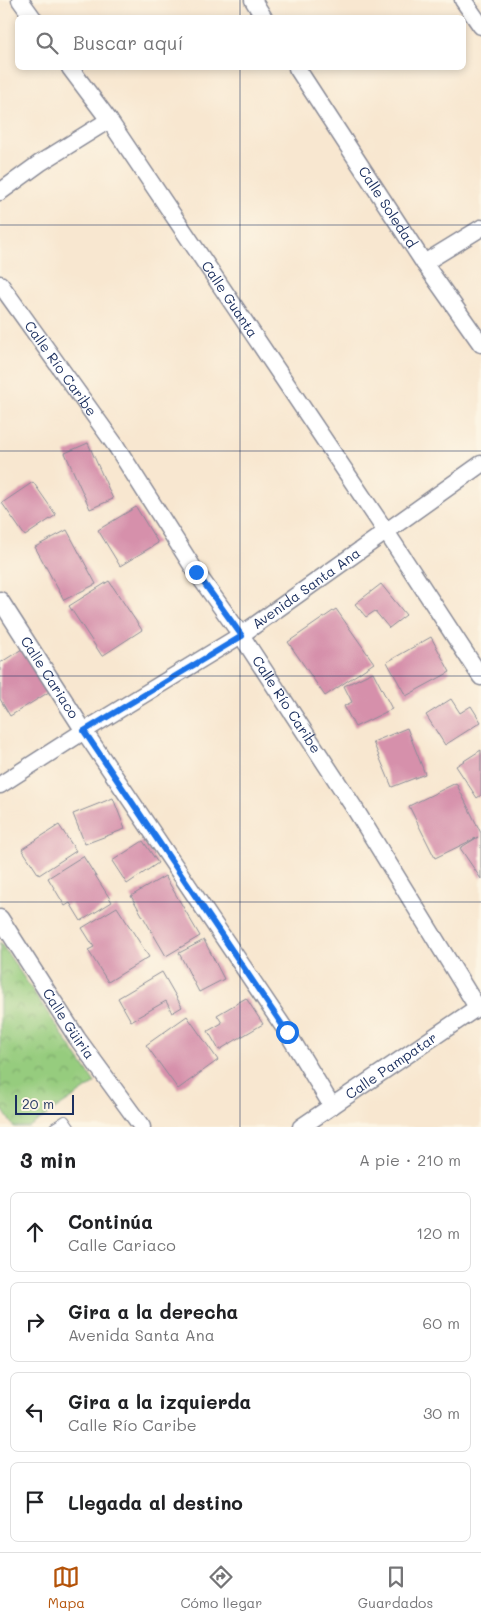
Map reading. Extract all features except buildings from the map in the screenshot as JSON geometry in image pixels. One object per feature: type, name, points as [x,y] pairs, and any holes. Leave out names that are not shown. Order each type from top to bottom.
[{"type":"street","points":[[20,0],[31,15]]},
{"type":"street","points":[[253,0],[262,15]]},
{"type":"street","points":[[463,0],[481,26]]},
{"type":"street","name":"Calle Guanta","points":[[72,70],[109,120],[387,532],[481,677]]},
{"type":"street","name":"Calle Soledad","points":[[298,70],[424,263],[481,344]]},
{"type":"street","points":[[0,192],[40,163],[109,120]]},
{"type":"street","points":[[424,263],[481,228]]},
{"type":"street","name":"Calle Río Caribe","points":[[0,284],[116,446],[196,572],[242,636],[356,809],[479,1006]]},
{"type":"street","name":"Avenida Santa Ana","points":[[0,785],[84,731],[242,636],[481,464]]},
{"type":"street","name":"Calle Cariaco","points":[[0,600],[84,731],[287,1032],[332,1106]]},
{"type":"street","name":"Calle Güiria","points":[[0,918],[77,1038],[142,1127]]},
{"type":"street","name":"Calle Pampatar","points":[[301,1127],[479,1006]]},
{"type":"lane","points":[[54,1127],[66,1120],[70,1127]]},
{"type":"green space","points":[[0,942],[95,1083],[29,1127],[14,1127],[0,1106]]},
{"type":"route","points":[[196,572],[242,636],[84,731],[287,1032]]}]
